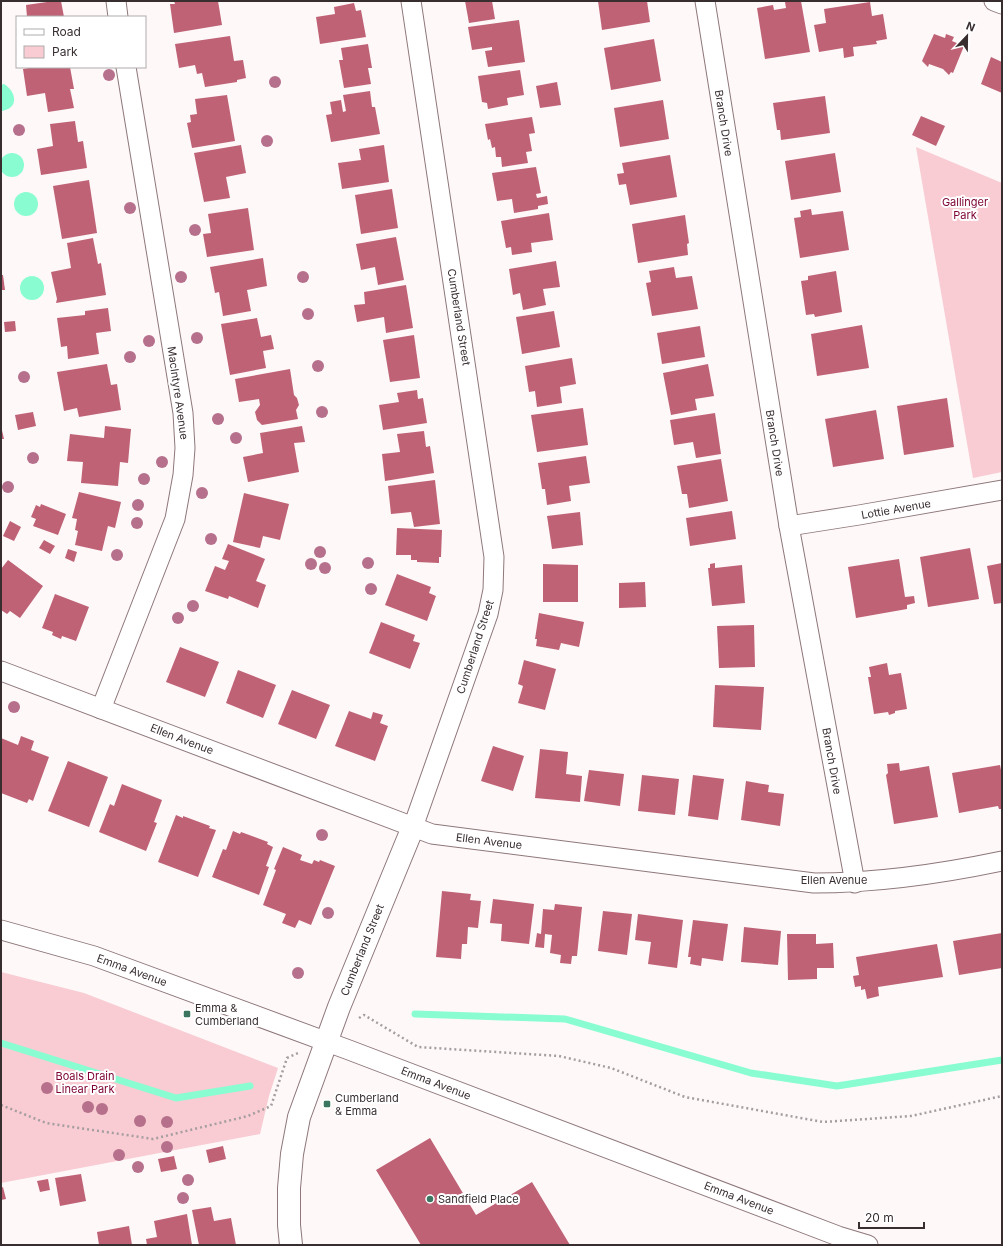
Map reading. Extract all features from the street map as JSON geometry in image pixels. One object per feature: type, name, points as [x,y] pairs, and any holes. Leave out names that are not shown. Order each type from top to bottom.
[{"type":"street","points":[[116,1],[118,16]]},
{"type":"street","name":"Cumberland Street","points":[[291,1245],[289,1225],[289,1188],[292,1154],[299,1117],[325,1042],[413,827],[488,614],[493,590],[494,557],[411,1]]},
{"type":"street","name":"Branch Drive","points":[[705,1],[789,526],[855,883]]},
{"type":"street","points":[[994,1],[1002,4]]},
{"type":"street","name":"MacIntyre Avenue","points":[[101,709],[175,519],[183,475],[185,448],[183,413],[126,68]]},
{"type":"street","name":"Lottie Avenue","points":[[789,526],[859,516],[1002,490]]},
{"type":"street","name":"Ellen Avenue","points":[[1,671],[432,834],[814,883],[855,883],[935,874],[1002,861]]},
{"type":"street","name":"Emma Avenue","points":[[1,930],[94,956],[838,1236],[868,1245]]},
{"type":"green space","name":"Gallinger Park","points":[[916,147],[1002,183],[1002,472],[973,478]]},
{"type":"green space","name":"Boals Drain Linear Park","points":[[1,972],[84,993],[278,1068],[269,1096],[260,1134],[1,1183]]},
{"type":"shaded area","points":[[4,84],[12,91],[14,100],[11,107],[7,110],[1,111],[1,85]]},
{"type":"shaded area","points":[[12,153],[20,157],[24,165],[20,173],[12,177],[4,173],[0,165],[4,157]]},
{"type":"shaded area","points":[[26,192],[34,196],[38,204],[34,212],[26,216],[18,212],[14,204],[18,196]]},
{"type":"shaded area","points":[[32,276],[41,279],[44,288],[41,297],[32,300],[23,297],[20,288],[23,279]]},
{"type":"building","points":[[61,1],[64,16],[27,16],[26,5]]},
{"type":"building","points":[[174,1],[218,1],[222,25],[174,33],[170,4],[175,4]]},
{"type":"building","points":[[465,1],[492,1],[495,19],[469,23]]},
{"type":"building","points":[[598,1],[647,1],[650,22],[602,30]]},
{"type":"building","points":[[801,1],[810,52],[765,59],[757,8],[773,5],[774,10],[786,8],[785,2]]},
{"type":"building","points":[[870,2],[872,16],[883,14],[887,39],[876,41],[877,44],[853,47],[854,56],[844,58],[843,48],[819,52],[814,25],[826,23],[824,9]]},
{"type":"building","points":[[354,3],[356,11],[361,10],[366,37],[320,44],[316,17],[335,14],[334,7]]},
{"type":"building","points":[[519,20],[525,62],[488,67],[485,51],[492,50],[492,47],[472,50],[468,27]]},
{"type":"building","points":[[934,34],[945,38],[946,34],[954,37],[952,41],[964,46],[953,73],[951,72],[949,75],[943,69],[929,64],[928,67],[922,61]]},
{"type":"building","points":[[230,36],[234,61],[243,60],[246,78],[237,80],[237,82],[205,87],[202,73],[197,74],[195,65],[179,68],[175,44]]},
{"type":"building","points":[[654,39],[661,81],[611,90],[604,48]]},
{"type":"building","points":[[368,44],[372,68],[368,68],[371,84],[344,88],[339,60],[343,60],[341,48]]},
{"type":"building","points":[[991,57],[1002,62],[1002,93],[981,84]]},
{"type":"building","points":[[70,68],[74,89],[70,89],[74,108],[48,112],[45,93],[27,96],[23,69]]},
{"type":"building","points":[[520,70],[524,95],[507,98],[508,105],[488,109],[487,103],[482,102],[478,76]]},
{"type":"building","points":[[557,82],[561,105],[540,108],[536,86]]},
{"type":"building","points":[[370,91],[372,107],[375,107],[380,134],[331,142],[326,115],[332,114],[330,102],[341,100],[343,112],[346,111],[343,95]]},
{"type":"building","points":[[227,95],[235,141],[192,148],[187,123],[191,122],[190,115],[197,114],[195,99]]},
{"type":"building","points":[[825,96],[830,133],[781,140],[780,130],[777,130],[773,103]]},
{"type":"building","points":[[663,100],[669,139],[620,147],[614,108]]},
{"type":"building","points":[[921,116],[945,126],[936,146],[912,135]]},
{"type":"building","points":[[532,117],[535,133],[529,134],[532,151],[526,152],[528,163],[502,167],[501,157],[496,157],[495,147],[492,148],[490,139],[488,140],[485,124]]},
{"type":"building","points":[[75,121],[78,142],[83,141],[87,168],[41,175],[37,149],[53,146],[50,124]]},
{"type":"building","points":[[241,145],[246,173],[226,177],[230,198],[204,202],[194,153]]},
{"type":"building","points":[[384,145],[389,182],[342,189],[338,163],[361,160],[359,149]]},
{"type":"building","points":[[835,153],[841,192],[791,200],[785,161]]},
{"type":"building","points":[[670,155],[677,197],[630,205],[626,184],[619,185],[617,174],[624,173],[622,163]]},
{"type":"building","points":[[536,167],[541,193],[536,194],[537,198],[547,196],[548,204],[538,206],[538,209],[514,213],[512,199],[497,201],[492,173]]},
{"type":"building","points":[[89,180],[97,233],[62,239],[53,186]]},
{"type":"building","points":[[392,189],[398,228],[361,234],[355,195]]},
{"type":"building","points":[[248,208],[254,250],[207,257],[203,234],[211,233],[208,214]]},
{"type":"building","points":[[811,209],[812,215],[843,211],[849,250],[800,258],[794,218],[801,217],[800,211]]},
{"type":"building","points":[[549,213],[553,240],[531,243],[532,252],[512,255],[511,247],[506,248],[501,221]]},
{"type":"building","points":[[685,215],[689,243],[687,244],[688,255],[638,263],[632,224]]},
{"type":"building","points":[[396,237],[404,280],[378,285],[375,267],[361,270],[356,244]]},
{"type":"building","points":[[93,238],[98,264],[101,263],[106,295],[56,303],[57,299],[51,272],[71,268],[67,243]]},
{"type":"building","points":[[263,258],[267,286],[247,290],[251,311],[223,316],[219,292],[215,293],[210,267]]},
{"type":"building","points":[[556,261],[560,287],[543,289],[546,305],[523,310],[520,293],[513,295],[509,269]]},
{"type":"building","points":[[674,267],[676,278],[692,276],[698,309],[652,316],[646,283],[651,282],[649,271]]},
{"type":"building","points":[[836,271],[842,312],[815,317],[814,314],[806,315],[801,281],[808,280],[808,276]]},
{"type":"building","points":[[1,275],[3,275],[5,290],[1,290]]},
{"type":"building","points":[[406,285],[413,328],[386,333],[384,317],[357,322],[354,305],[365,304],[364,292]]},
{"type":"building","points":[[108,308],[111,331],[96,333],[99,354],[68,359],[67,346],[61,347],[57,318],[85,315],[85,311]]},
{"type":"building","points":[[554,311],[560,347],[522,354],[516,317]]},
{"type":"building","points":[[257,318],[261,337],[271,335],[274,349],[263,351],[266,368],[230,375],[221,324]]},
{"type":"building","points":[[15,321],[16,331],[5,332],[4,322]]},
{"type":"building","points":[[862,325],[869,368],[817,376],[811,334]]},
{"type":"building","points":[[700,326],[705,357],[662,364],[657,333]]},
{"type":"building","points":[[414,335],[420,378],[390,382],[383,340]]},
{"type":"building","points":[[572,358],[576,384],[560,387],[562,403],[537,407],[535,391],[529,392],[525,366]]},
{"type":"building","points":[[107,364],[111,385],[117,384],[121,410],[79,417],[77,408],[64,411],[57,372]]},
{"type":"building","points":[[708,364],[714,396],[695,399],[697,410],[671,415],[663,373]]},
{"type":"building","points":[[290,369],[294,395],[297,398],[299,405],[296,410],[298,419],[262,425],[257,420],[255,412],[260,405],[259,399],[239,402],[235,379]]},
{"type":"building","points":[[417,390],[418,399],[423,398],[427,423],[383,430],[379,405],[399,402],[397,393]]},
{"type":"building","points":[[947,398],[954,447],[904,455],[897,406]]},
{"type":"building","points":[[583,408],[588,445],[537,452],[531,415]]},
{"type":"building","points":[[876,410],[884,459],[833,467],[825,419]]},
{"type":"building","points":[[33,412],[36,426],[18,430],[15,415]]},
{"type":"building","points":[[715,413],[721,454],[696,458],[693,442],[674,445],[670,420]]},
{"type":"building","points":[[1,426],[4,439],[1,439]]},
{"type":"building","points":[[105,426],[131,429],[128,463],[120,462],[118,486],[81,483],[83,462],[67,461],[70,434],[104,438]]},
{"type":"building","points":[[302,426],[305,442],[294,443],[299,472],[248,482],[243,457],[263,453],[260,433]]},
{"type":"building","points":[[424,431],[426,447],[430,446],[434,473],[385,481],[382,454],[400,452],[397,434]]},
{"type":"building","points":[[586,456],[590,483],[569,486],[571,501],[547,505],[545,489],[542,489],[538,463]]},
{"type":"building","points":[[721,459],[728,501],[689,508],[687,494],[682,494],[677,466]]},
{"type":"building","points":[[435,480],[440,524],[414,527],[411,512],[391,514],[388,486]]},
{"type":"building","points":[[79,492],[121,502],[115,528],[108,526],[102,551],[75,545],[78,531],[75,530],[77,519],[72,518]]},
{"type":"building","points":[[244,493],[289,504],[280,540],[263,536],[260,548],[233,542]]},
{"type":"building","points":[[41,504],[66,514],[58,535],[33,526],[36,519],[31,517],[36,505],[40,507]]},
{"type":"building","points":[[732,511],[736,539],[690,546],[686,518]]},
{"type":"building","points":[[580,512],[583,545],[552,549],[547,516]]},
{"type":"building","points":[[10,521],[21,527],[14,541],[3,536]]},
{"type":"building","points":[[397,528],[442,530],[441,557],[439,557],[439,563],[417,562],[417,560],[411,560],[411,555],[396,555]]},
{"type":"building","points":[[44,540],[55,546],[50,554],[39,548]]},
{"type":"building","points":[[228,544],[265,559],[256,581],[266,585],[258,608],[229,596],[228,599],[205,591],[215,566],[225,570],[229,561],[222,559]]},
{"type":"building","points":[[970,548],[979,599],[928,607],[920,557]]},
{"type":"building","points":[[68,549],[77,552],[74,562],[65,558]]},
{"type":"building","points":[[899,559],[905,597],[914,596],[915,603],[907,605],[907,609],[856,618],[848,567]]},
{"type":"building","points":[[8,560],[43,586],[20,618],[10,611],[7,614],[1,610],[1,569]]},
{"type":"building","points":[[715,563],[715,568],[742,565],[745,603],[712,606],[708,568],[710,568],[710,564]]},
{"type":"building","points":[[1002,563],[1002,603],[994,604],[987,566]]},
{"type":"building","points":[[543,564],[578,565],[578,602],[543,602]]},
{"type":"building","points":[[397,574],[431,587],[429,593],[436,596],[427,621],[385,605]]},
{"type":"building","points":[[645,582],[646,607],[619,608],[619,583]]},
{"type":"building","points":[[55,594],[89,607],[76,641],[62,636],[61,639],[52,635],[53,632],[42,628]]},
{"type":"building","points":[[539,613],[584,622],[579,647],[561,643],[559,650],[536,646],[537,639],[535,639]]},
{"type":"building","points":[[381,622],[415,635],[413,641],[420,643],[410,669],[369,653]]},
{"type":"building","points":[[754,625],[755,667],[719,668],[717,626]]},
{"type":"building","points":[[180,647],[219,662],[205,697],[166,682]]},
{"type":"building","points":[[524,660],[556,669],[545,710],[518,703],[523,686],[518,684]]},
{"type":"building","points":[[887,663],[889,675],[901,673],[907,709],[895,711],[895,713],[889,715],[888,712],[874,714],[868,677],[871,677],[869,667]]},
{"type":"building","points":[[238,670],[276,685],[263,718],[226,703]]},
{"type":"building","points":[[715,685],[764,687],[761,730],[713,727]]},
{"type":"building","points":[[292,690],[330,705],[316,739],[278,724]]},
{"type":"building","points":[[349,711],[371,719],[373,712],[383,715],[380,723],[388,726],[375,761],[335,746]]},
{"type":"building","points":[[21,736],[34,741],[31,750],[49,757],[33,801],[29,799],[27,803],[1,793],[1,738],[18,745]]},
{"type":"building","points":[[493,746],[524,756],[513,791],[481,781]]},
{"type":"building","points":[[540,749],[568,752],[566,774],[582,776],[580,802],[535,798]]},
{"type":"building","points":[[68,761],[108,777],[89,827],[48,811]]},
{"type":"building","points":[[899,763],[900,771],[929,766],[938,817],[894,824],[886,775],[888,773],[887,764]]},
{"type":"building","points":[[1000,765],[1002,775],[1002,809],[999,809],[998,806],[959,813],[952,773]]},
{"type":"building","points":[[589,770],[624,774],[620,806],[584,801]]},
{"type":"building","points":[[642,775],[679,779],[675,815],[638,811]]},
{"type":"building","points":[[693,775],[724,779],[718,820],[688,816]]},
{"type":"building","points":[[746,781],[769,785],[768,792],[784,794],[780,826],[741,820]]},
{"type":"building","points":[[122,784],[162,800],[154,822],[157,823],[146,851],[99,832],[110,804],[114,806]]},
{"type":"building","points":[[176,815],[183,818],[183,816],[210,826],[209,828],[216,830],[198,877],[158,862]]},
{"type":"building","points":[[233,831],[240,834],[241,832],[268,842],[267,844],[273,847],[266,866],[269,867],[259,895],[212,877],[223,849],[226,850]]},
{"type":"building","points":[[283,847],[302,855],[300,860],[312,864],[314,860],[319,862],[320,860],[335,866],[311,925],[299,920],[295,928],[282,923],[286,914],[263,905],[276,870],[274,869]]},
{"type":"building","points":[[442,891],[471,894],[470,900],[481,901],[478,928],[468,927],[467,944],[462,944],[461,959],[436,957]]},
{"type":"building","points":[[493,899],[534,904],[529,944],[501,941],[502,924],[490,923]]},
{"type":"building","points":[[555,904],[582,907],[577,956],[572,956],[571,964],[560,963],[561,955],[550,953],[552,935],[545,934],[544,948],[535,947],[537,933],[541,934],[543,909],[554,910]]},
{"type":"building","points":[[603,911],[632,914],[627,955],[598,951]]},
{"type":"building","points":[[638,914],[683,920],[677,968],[648,964],[651,942],[635,940]]},
{"type":"building","points":[[693,920],[728,924],[723,961],[702,958],[701,966],[690,964],[691,957],[688,957]]},
{"type":"building","points":[[744,927],[781,931],[778,965],[741,962]]},
{"type":"building","points":[[1002,933],[1002,968],[959,975],[953,941]]},
{"type":"building","points":[[787,934],[816,934],[816,944],[833,943],[834,968],[817,968],[817,979],[788,980]]},
{"type":"building","points":[[937,944],[943,977],[878,987],[879,996],[867,999],[865,989],[861,990],[861,986],[855,987],[853,976],[859,975],[856,957]]},
{"type":"building","name":"Sandfield Place","points":[[430,1138],[476,1215],[532,1182],[570,1245],[421,1245],[376,1170]]},
{"type":"building","points":[[223,1146],[226,1159],[209,1163],[206,1150]]},
{"type":"building","points":[[174,1156],[177,1169],[161,1172],[158,1159]]},
{"type":"building","points":[[81,1174],[86,1201],[60,1206],[55,1178]]},
{"type":"building","points":[[48,1179],[50,1190],[40,1192],[37,1181]]},
{"type":"building","points":[[3,1187],[6,1199],[1,1200],[1,1188]]},
{"type":"building","points":[[211,1207],[214,1221],[231,1218],[236,1245],[199,1245],[192,1210]]},
{"type":"building","points":[[187,1214],[192,1245],[147,1245],[146,1239],[157,1237],[154,1221]]},
{"type":"building","points":[[129,1226],[132,1245],[99,1245],[97,1232]]},
{"type":"waterway","points":[[415,1014],[565,1019],[751,1073],[837,1086],[1002,1060]]},
{"type":"waterway","points":[[1,1043],[176,1098],[250,1086]]},
{"type":"place","name":"Emma & Cumberland","points":[[187,1014]]},
{"type":"place","name":"Cumberland & Emma","points":[[327,1104]]},
{"type":"place","name":"Sandfield Place","points":[[430,1199]]}]
